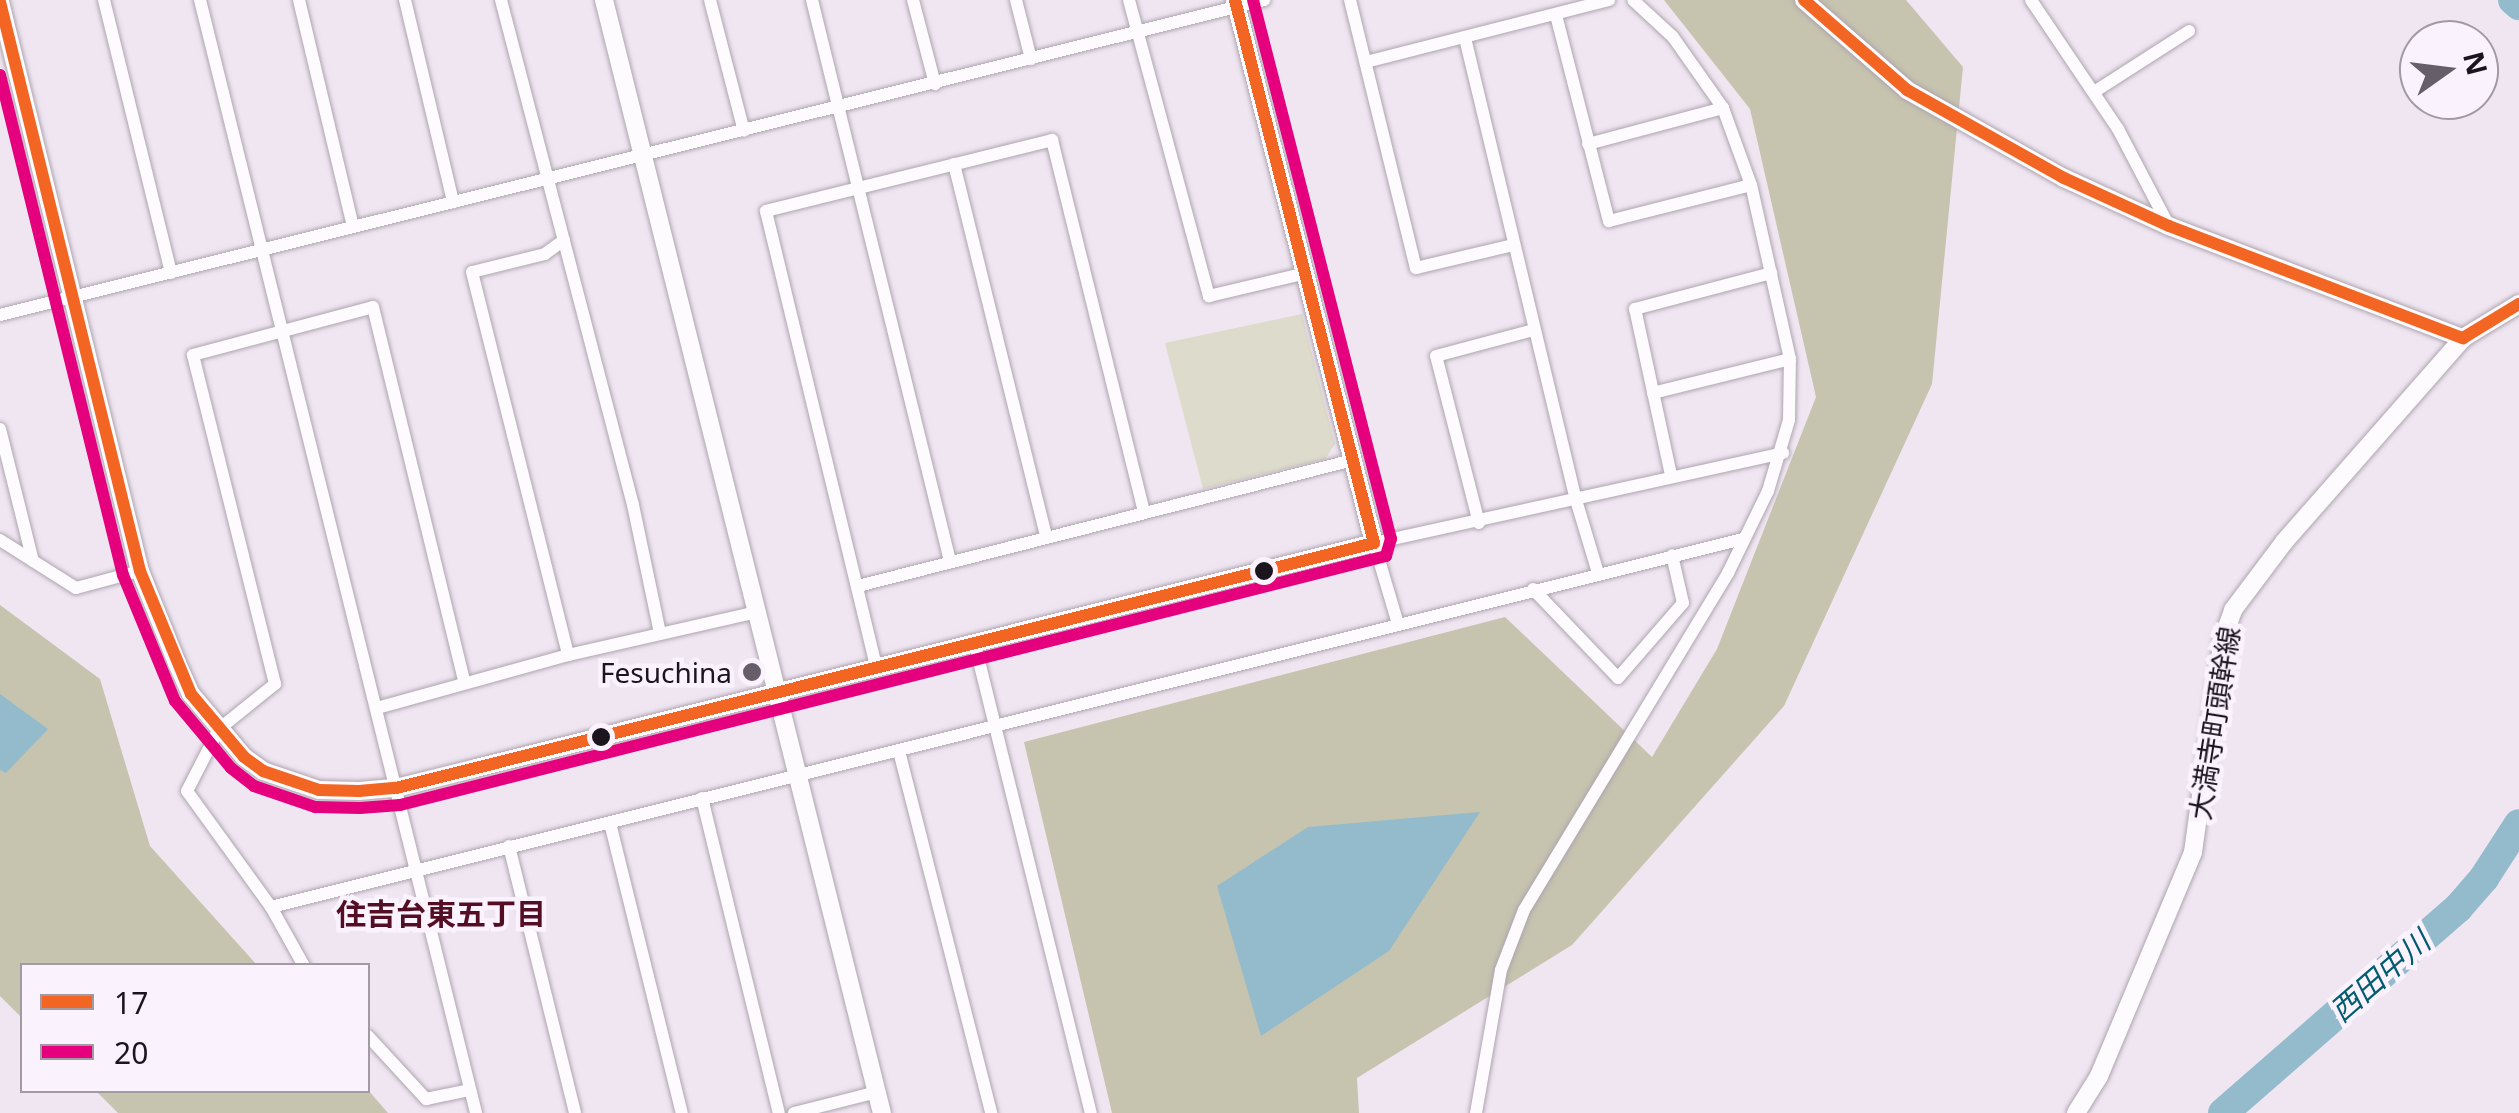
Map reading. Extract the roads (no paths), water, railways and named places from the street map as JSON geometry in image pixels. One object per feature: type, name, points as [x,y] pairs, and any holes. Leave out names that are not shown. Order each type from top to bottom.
[{"type":"street","points":[[104,0],[171,273]]},
{"type":"street","points":[[200,0],[476,1113]]},
{"type":"street","points":[[298,0],[354,226]]},
{"type":"street","points":[[404,0],[453,202]]},
{"type":"street","points":[[501,0],[633,505],[660,633]]},
{"type":"street","points":[[604,0],[882,1113]]},
{"type":"street","points":[[710,0],[744,131]]},
{"type":"street","points":[[812,0],[950,561]]},
{"type":"street","points":[[913,0],[934,84]]},
{"type":"street","points":[[1016,0],[1031,59]]},
{"type":"street","points":[[1129,0],[1209,296],[1306,273]]},
{"type":"street","points":[[0,316],[840,108],[1236,3],[1264,0]]},
{"type":"street","points":[[1350,0],[1416,268],[1513,245]]},
{"type":"street","points":[[1366,62],[1609,0]]},
{"type":"street","points":[[1476,1113],[1501,970],[1524,910],[1706,614],[1783,453],[1793,391],[1790,358],[1751,185],[1723,108],[1694,62],[1633,0]]},
{"type":"street","points":[[1804,0],[1907,90],[2064,178],[2169,226],[2464,338]]},
{"type":"street","points":[[2031,0],[2094,92],[2169,226]]},
{"type":"street","points":[[0,2],[140,571],[191,694],[244,756],[290,783],[319,790],[396,788],[1374,543],[1479,523],[1672,475],[1783,453]]},
{"type":"street","points":[[1236,3],[1398,624]]},
{"type":"street","points":[[1556,15],[1610,221],[1751,185]]},
{"type":"street","points":[[2094,92],[2190,31]]},
{"type":"street","points":[[1465,38],[1576,500],[1598,573]]},
{"type":"street","points":[[1588,144],[1723,108]]},
{"type":"street","points":[[877,670],[766,212],[1052,140],[1144,513]]},
{"type":"street","points":[[954,164],[1046,537]]},
{"type":"street","points":[[564,240],[545,254],[472,272],[568,655]]},
{"type":"street","points":[[1672,475],[1635,309],[1772,273]]},
{"type":"street","name":"大満寺町頭幹線","points":[[2076,1113],[2099,1076],[2193,852],[2223,638],[2233,610],[2284,542],[2464,338],[2519,304]]},
{"type":"street","points":[[302,963],[271,908],[188,791],[220,729],[275,684],[193,356],[373,307],[465,683]]},
{"type":"street","points":[[1479,523],[1436,356],[1534,330]]},
{"type":"street","points":[[1654,393],[1790,358]]},
{"type":"street","points":[[0,429],[33,560]]},
{"type":"street","points":[[858,586],[1354,460]]},
{"type":"street","points":[[271,908],[414,868],[610,823],[1743,539]]},
{"type":"street","points":[[0,540],[76,588],[140,571]]},
{"type":"street","points":[[1533,589],[1618,678],[1683,603],[1672,554]]},
{"type":"street","points":[[377,708],[568,655],[756,612]]},
{"type":"street","points":[[975,644],[1091,1113]]},
{"type":"street","points":[[898,750],[991,1113]]},
{"type":"street","points":[[702,798],[779,1113]]},
{"type":"street","points":[[610,823],[682,1113]]},
{"type":"street","points":[[509,846],[575,1113]]},
{"type":"street","points":[[370,1038],[426,1098],[470,1090]]},
{"type":"street","points":[[794,1113],[877,1092]]},
{"type":"water","points":[[0,694],[48,729],[6,773],[0,770]]},
{"type":"water","points":[[1480,812],[1389,951],[1261,1036],[1217,886],[1308,827]]},
{"type":"waterway","name":"西田中川","points":[[2513,0],[2519,5]]},
{"type":"waterway","name":"西田中川","points":[[2223,1113],[2458,908],[2484,878],[2519,824]]},
{"type":"place","name":"Fesuchina","points":[[752,672]]},
{"type":"district","name":"住吉台東五丁目","points":[[441,914]]}]
